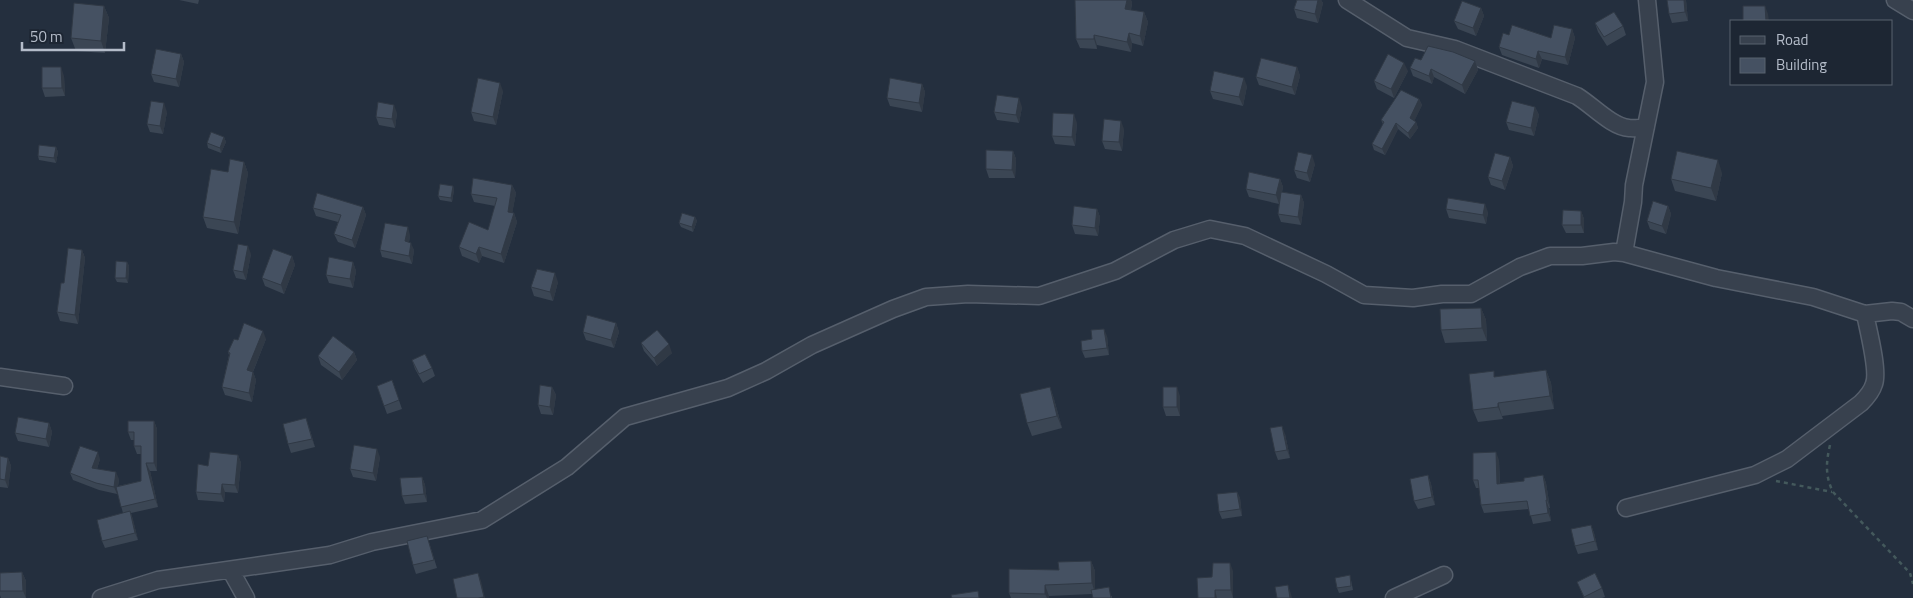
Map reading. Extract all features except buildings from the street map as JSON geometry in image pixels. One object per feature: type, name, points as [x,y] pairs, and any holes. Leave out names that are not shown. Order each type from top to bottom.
[{"type":"street","points":[[1347,0],[1407,38],[1455,50],[1577,96],[1590,103],[1612,122],[1628,128],[1646,127]]},
{"type":"street","points":[[1624,253],[1634,185],[1655,82],[1646,0]]},
{"type":"street","points":[[1895,0],[1913,12]]},
{"type":"street","points":[[101,598],[158,580],[231,571],[330,555],[372,542],[482,520],[568,467],[625,417],[728,388],[812,345],[893,309],[926,297],[968,294],[1039,296],[1115,272],[1174,240],[1210,229],[1244,236],[1326,274],[1364,295],[1412,298],[1442,294],[1471,294],[1520,267],[1550,256],[1582,256],[1614,252],[1624,253],[1716,278],[1813,297],[1865,314],[1892,311],[1901,312],[1913,319]]},
{"type":"street","points":[[1626,508],[1755,475],[1787,458],[1861,403],[1868,396],[1875,383],[1874,359],[1865,314]]},
{"type":"street","points":[[0,377],[64,386]]},
{"type":"street","points":[[231,571],[246,598]]},
{"type":"street","points":[[1394,598],[1444,574]]},
{"type":"path","points":[[1831,440],[1827,459],[1827,479],[1833,492],[1910,573],[1913,584]]},
{"type":"path","points":[[1755,475],[1796,486],[1833,492]]}]
